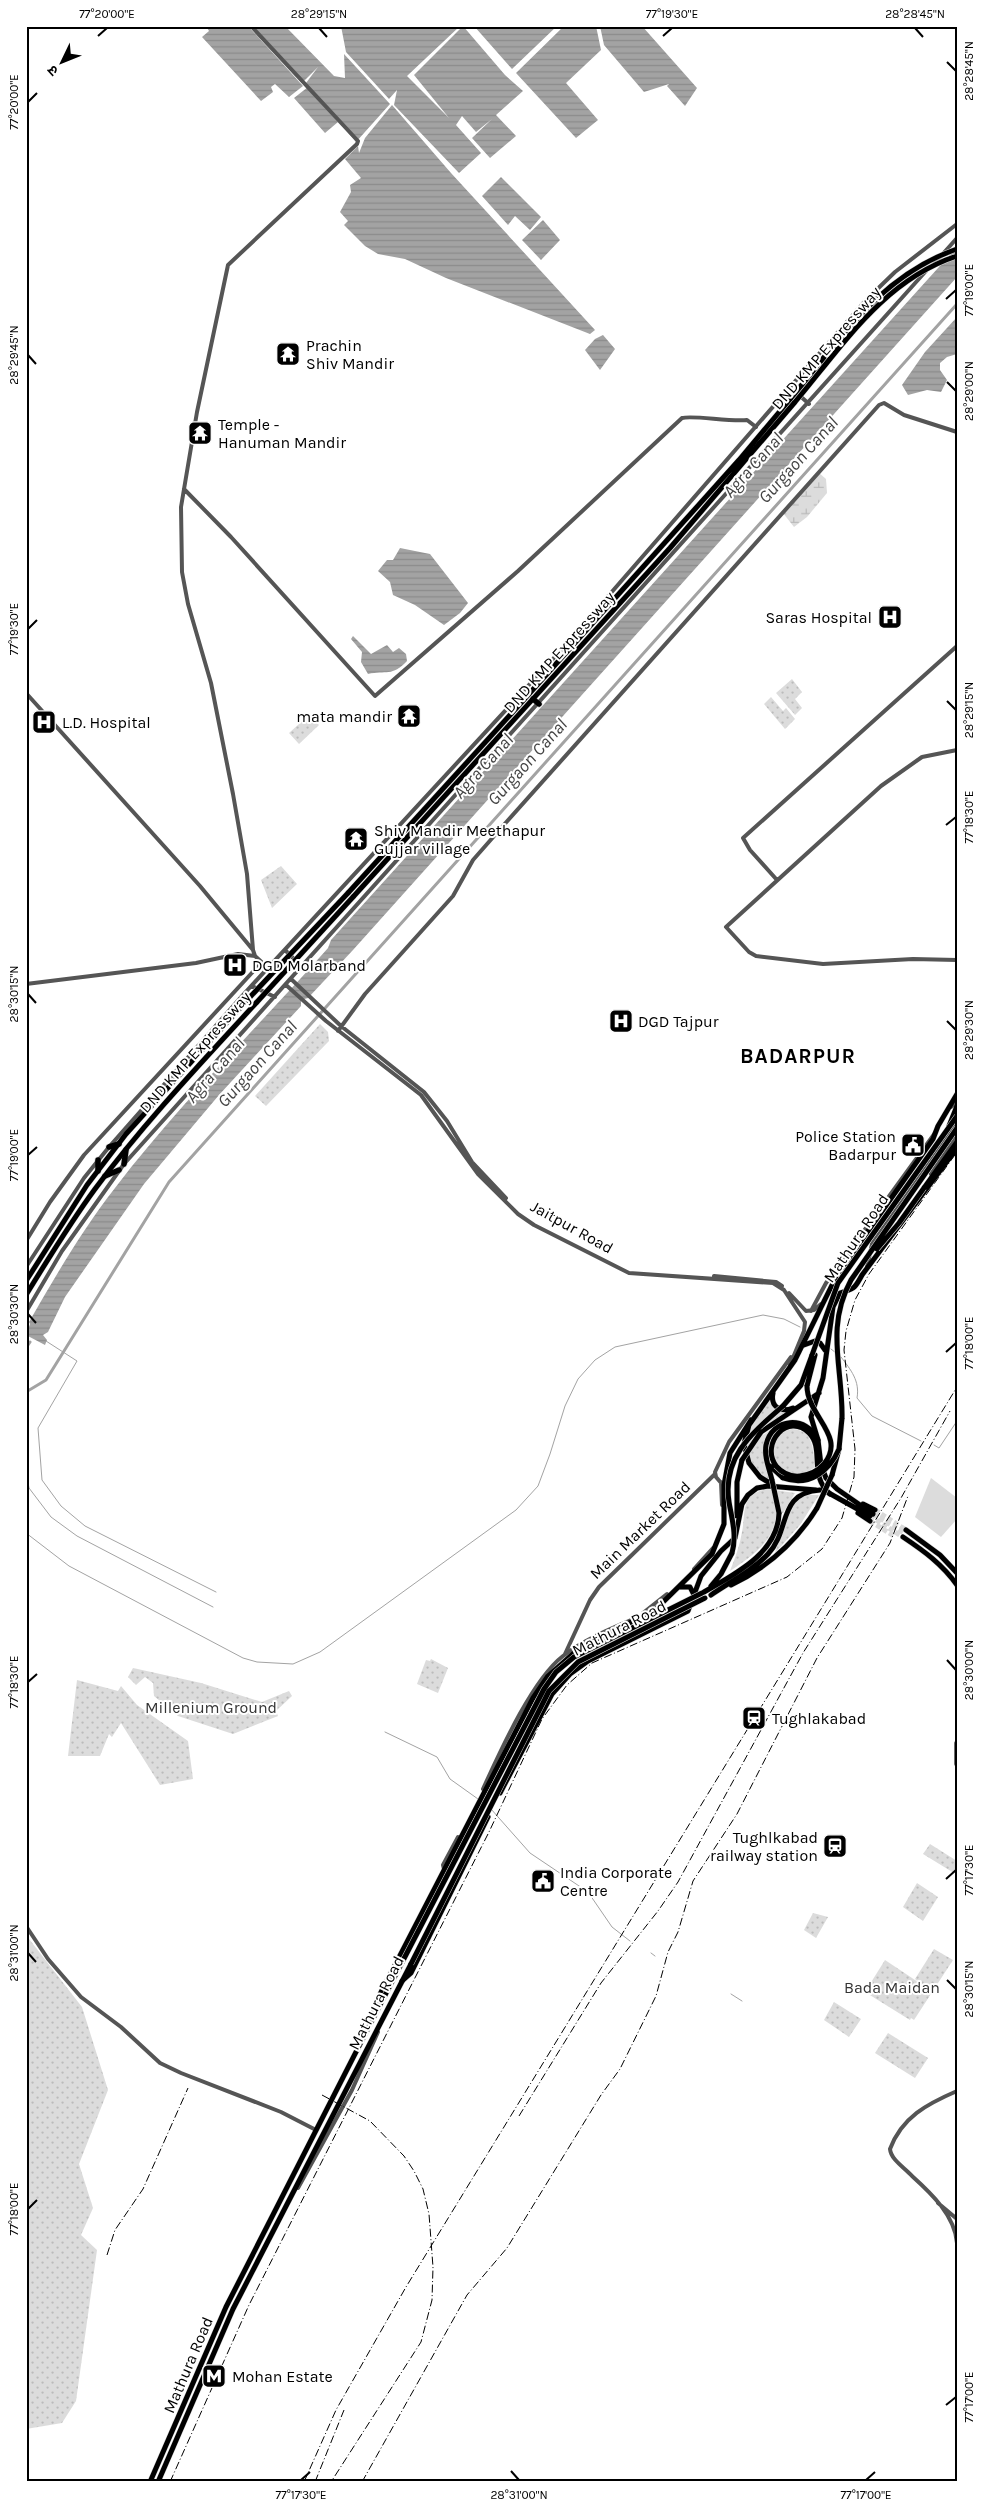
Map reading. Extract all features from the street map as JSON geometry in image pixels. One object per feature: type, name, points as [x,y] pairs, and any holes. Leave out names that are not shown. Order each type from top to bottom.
[{"type":"highway","points":[[109,1147],[119,1144]]},
{"type":"highway","points":[[124,1164],[126,1150]]},
{"type":"highway","points":[[98,1160],[98,1171]]},
{"type":"highway","points":[[105,1176],[119,1170]]},
{"type":"main road","name":"DND KMP Expressway","points":[[26,1295],[56,1246],[105,1176],[126,1150],[257,1002],[455,786],[536,701],[670,548],[880,293],[916,266],[957,249]]},
{"type":"main road","name":"DND KMP Expressway","points":[[26,1281],[53,1237],[119,1144],[250,997],[450,782],[864,320],[890,293],[908,278],[934,264],[957,256]]},
{"type":"main road","points":[[944,1115],[957,1094]]},
{"type":"main road","points":[[948,1129],[957,1106]]},
{"type":"main road","name":"Mathura Road","points":[[373,2018],[375,2004],[480,1800],[543,1683],[563,1661],[576,1651],[656,1609],[708,1559],[718,1543],[724,1524],[722,1484],[730,1454],[751,1420],[787,1372],[802,1347],[837,1275],[936,1132],[944,1115]]},
{"type":"main road","name":"Mathura Road","points":[[150,2482],[226,2307],[373,2018],[540,1697],[556,1672],[574,1657],[704,1592],[721,1574],[733,1548],[734,1527],[728,1490],[732,1462],[748,1438],[797,1390],[805,1376],[834,1292],[842,1278],[957,1116]]},
{"type":"main road","name":"Mathura Road","points":[[817,1442],[812,1414],[823,1378],[836,1298],[840,1293],[852,1290],[857,1285],[865,1266],[957,1128]]},
{"type":"main road","points":[[865,1266],[957,1142]]},
{"type":"main road","name":"Mathura Road","points":[[158,2482],[233,2309],[286,2202],[402,1982],[549,1690],[578,1662],[762,1567],[783,1550],[801,1530],[824,1494],[836,1464],[839,1449],[842,1406],[836,1324],[844,1293],[904,1221],[957,1148]]},
{"type":"main road","points":[[837,1275],[844,1270],[851,1271],[857,1277],[857,1285]]},
{"type":"main road","points":[[821,1329],[807,1392],[810,1405],[828,1432],[829,1454],[818,1469],[799,1476],[782,1472],[772,1459],[773,1441],[777,1434],[786,1428],[794,1426],[804,1429],[817,1442],[819,1478],[830,1494]]},
{"type":"main road","points":[[802,1347],[809,1341],[817,1341],[823,1347],[826,1354]]},
{"type":"main road","points":[[774,1390],[773,1402],[783,1411],[808,1402]]},
{"type":"main road","points":[[738,1527],[737,1482],[742,1460],[761,1432],[819,1393]]},
{"type":"main road","points":[[751,1420],[744,1444],[748,1463],[763,1480],[778,1486]]},
{"type":"main road","points":[[704,1592],[757,1557],[775,1534],[779,1508],[766,1456],[768,1439],[781,1425],[797,1422],[805,1424],[814,1432],[824,1475],[843,1496],[872,1515],[852,1509],[852,1503]]},
{"type":"main road","points":[[766,1456],[772,1470],[780,1476],[788,1480],[801,1480],[815,1477],[825,1470],[834,1460],[839,1449]]},
{"type":"main road","points":[[738,1527],[742,1504],[748,1495],[760,1487],[778,1486],[820,1490],[843,1496]]},
{"type":"main road","points":[[711,1595],[748,1570],[771,1550],[781,1533],[788,1507],[802,1494],[820,1490]]},
{"type":"main road","name":"Mathura Road","points":[[402,1982],[410,1974],[503,1787],[552,1694],[570,1674],[588,1661],[685,1614],[694,1599],[701,1576],[721,1551],[734,1540],[738,1527]]},
{"type":"main road","points":[[957,1572],[940,1555],[904,1535],[945,1568],[957,1585]]},
{"type":"main road","points":[[678,1588],[690,1587],[694,1593],[694,1599]]},
{"type":"main road","points":[[656,1609],[665,1624]]},
{"type":"main road","points":[[513,1739],[524,1747]]},
{"type":"main road","points":[[957,1743],[957,1764]]},
{"type":"main road","points":[[492,1780],[503,1787]]},
{"type":"street","points":[[251,26],[358,141],[228,265],[197,412],[180,523],[182,572],[188,604],[211,684],[247,874],[253,950],[255,956],[268,968]]},
{"type":"street","points":[[26,1267],[98,1160],[284,950],[563,648],[881,285],[957,224]]},
{"type":"street","points":[[26,1312],[62,1251],[124,1164],[275,997],[288,986],[332,932],[536,701],[809,404],[957,238]]},
{"type":"street","points":[[791,388],[809,404]]},
{"type":"street","points":[[338,1031],[365,994],[453,896],[473,860],[690,614],[879,405],[884,403],[904,415],[957,432]]},
{"type":"street","points":[[184,489],[231,537],[375,696],[497,590],[682,418],[689,417],[730,422],[747,420],[756,427]]},
{"type":"street","points":[[777,880],[750,850],[743,838],[957,646]]},
{"type":"street","points":[[26,694],[200,886],[253,950]]},
{"type":"street","points":[[957,750],[929,755],[915,761],[875,791],[727,926],[753,955],[823,964],[913,959],[957,960]]},
{"type":"street","points":[[284,950],[302,967]]},
{"type":"street","points":[[26,984],[196,963],[238,954],[255,956]]},
{"type":"street","points":[[26,1241],[50,1202],[84,1155],[261,962]]},
{"type":"street","name":"Jaitpur Road","points":[[292,980],[341,1026],[424,1092],[447,1121],[476,1166],[521,1214],[544,1229],[630,1271],[776,1282],[809,1311]]},
{"type":"street","points":[[252,986],[275,997]]},
{"type":"street","name":"Jaitpur Road","points":[[288,986],[338,1031],[421,1095],[478,1174],[518,1214],[534,1225],[628,1273],[776,1284],[784,1290],[802,1314],[805,1325],[795,1351]]},
{"type":"street","points":[[944,1115],[957,1102]]},
{"type":"street","points":[[865,1266],[872,1244],[957,1124]]},
{"type":"street","points":[[904,1221],[914,1200],[957,1136]]},
{"type":"street","points":[[809,1311],[826,1283],[917,1159]]},
{"type":"street","points":[[809,1311],[824,1300]]},
{"type":"street","points":[[787,1372],[795,1351]]},
{"type":"street","points":[[480,1800],[536,1687],[546,1672],[565,1654],[647,1611],[681,1581],[710,1551],[716,1542],[721,1526],[722,1484],[715,1474],[732,1438],[795,1351]]},
{"type":"street","name":"Main Market Road","points":[[563,1661],[590,1600],[599,1587],[715,1474]]},
{"type":"street","points":[[26,1926],[53,1964],[81,1997],[121,2027],[160,2063],[281,2112],[316,2130]]},
{"type":"street","points":[[957,2091],[918,2110],[898,2132],[890,2149],[894,2158],[938,2203],[957,2219]]},
{"type":"street","points":[[938,2203],[952,2223],[957,2243]]},
{"type":"green space","points":[[818,472],[826,479],[827,493],[807,517],[794,527],[783,513]]},
{"type":"green space","points":[[792,679],[802,692],[795,699],[802,708],[795,715],[776,693]]},
{"type":"green space","points":[[771,697],[783,711],[786,708],[795,719],[785,729],[764,704]]},
{"type":"green space","points":[[309,715],[319,725],[299,744],[289,733]]},
{"type":"green space","points":[[281,866],[297,884],[272,908],[261,880]]},
{"type":"green space","points":[[320,1024],[328,1032],[329,1041],[266,1106],[255,1096]]},
{"type":"green space","points":[[771,1399],[779,1411],[784,1414],[759,1431],[763,1435],[773,1428],[768,1434],[764,1447],[764,1460],[770,1481],[758,1472],[749,1459],[747,1436],[752,1424]]},
{"type":"green space","points":[[792,1429],[805,1433],[813,1448],[815,1467],[802,1473],[791,1474],[782,1469],[776,1461],[773,1452],[775,1442],[781,1434]]},
{"type":"green space","points":[[931,1478],[957,1498],[957,1519],[941,1537],[915,1517]]},
{"type":"green space","points":[[767,1489],[795,1493],[783,1513],[777,1512],[772,1531],[761,1547],[730,1571],[740,1542],[748,1500],[758,1491]]},
{"type":"green space","points":[[806,1495],[819,1495],[800,1525],[775,1553],[789,1512],[799,1499]]},
{"type":"green space","points":[[431,1659],[448,1668],[438,1693],[417,1684],[426,1660],[430,1661]]},
{"type":"green space","name":"Millenium Ground","points":[[133,1668],[201,1683],[262,1702],[289,1691],[292,1696],[276,1711],[278,1716],[233,1734],[178,1716],[154,1696],[153,1683],[145,1677],[136,1685],[128,1677]]},
{"type":"green space","points":[[77,1680],[118,1691],[121,1686],[137,1705],[188,1741],[193,1779],[160,1785],[121,1723],[112,1737],[109,1734],[100,1756],[68,1756]]},
{"type":"green space","points":[[930,1844],[957,1861],[957,1869],[954,1873],[923,1854]]},
{"type":"green space","points":[[917,1883],[938,1897],[923,1921],[903,1907]]},
{"type":"green space","points":[[813,1913],[828,1917],[816,1938],[804,1930]]},
{"type":"green space","points":[[26,1935],[82,2007],[108,2090],[79,2164],[93,2208],[81,2235],[97,2250],[76,2401],[62,2423],[26,2429]]},
{"type":"green space","name":"Bada Maidan","points":[[934,1949],[953,1960],[914,2020],[911,2018],[910,2020],[865,1992],[885,1960],[921,1984],[915,1979]]},
{"type":"green space","points":[[834,2002],[861,2019],[849,2037],[824,2020]]},
{"type":"green space","points":[[888,2033],[928,2058],[915,2078],[875,2053]]},
{"type":"shaded area","points":[[206,26],[248,26],[303,86],[289,97],[275,84],[271,87],[273,92],[261,101],[202,37],[209,31]]},
{"type":"shaded area","points":[[253,26],[285,26],[334,76],[345,78],[344,54],[390,104],[356,142],[306,83],[318,67],[304,81]]},
{"type":"shaded area","points":[[341,26],[460,26],[407,76],[449,118],[414,75],[463,26],[505,75],[523,91],[496,115],[516,136],[490,158],[472,138],[492,119],[476,132],[462,116],[456,125],[481,153],[459,173],[394,105],[397,90],[389,99],[346,52]]},
{"type":"shaded area","points":[[474,26],[557,26],[512,69]]},
{"type":"shaded area","points":[[564,26],[596,26],[601,50],[566,83],[598,120],[576,138],[516,73]]},
{"type":"shaded area","points":[[600,26],[642,26],[697,88],[685,106],[667,86],[669,84],[644,92],[604,45]]},
{"type":"shaded area","points":[[308,87],[338,122],[325,133],[294,98]]},
{"type":"shaded area","points":[[392,105],[451,173],[595,330],[590,334],[446,278],[405,259],[378,254],[365,246],[344,225],[348,221],[340,212],[351,192],[350,185],[361,178],[345,159],[358,146],[359,153],[365,138]]},
{"type":"shaded area","points":[[501,177],[541,217],[530,230],[515,216],[508,225],[482,196]]},
{"type":"shaded area","points":[[543,220],[560,240],[541,260],[522,240]]},
{"type":"shaded area","points":[[957,247],[957,277],[353,950],[308,998],[301,1000],[301,1006],[219,1095],[144,1184],[65,1297],[48,1332],[43,1335],[47,1340],[45,1345],[26,1335],[29,1322],[80,1237],[115,1188],[166,1126],[328,948],[331,940]]},
{"type":"shaded area","points":[[957,317],[957,354],[947,357],[940,363],[940,370],[947,380],[941,392],[927,390],[908,395],[902,385],[925,352]]},
{"type":"shaded area","points":[[603,335],[615,349],[600,370],[585,350],[595,339]]},
{"type":"shaded area","points":[[400,548],[430,554],[468,603],[460,613],[444,625],[415,605],[393,595],[390,582],[378,571],[387,560],[393,560]]},
{"type":"shaded area","points":[[353,636],[371,654],[387,645],[393,652],[399,648],[406,654],[407,661],[393,671],[368,674],[361,662],[362,652],[351,639]]},
{"type":"waterway","name":"Gurgaon Canal","points":[[26,1392],[46,1380],[169,1182],[957,304]]},
{"type":"waterway","points":[[26,1533],[69,1566],[243,1658],[257,1662],[293,1664],[320,1652],[516,1510],[538,1486],[565,1406],[578,1379],[595,1360],[615,1347],[763,1315],[784,1319],[800,1327]]},
{"type":"waterway","points":[[46,1341],[77,1361],[38,1428],[42,1480],[61,1506],[85,1526],[216,1592]]},
{"type":"waterway","name":"Agra Canal","points":[[26,1348],[30,1342]]},
{"type":"waterway","points":[[831,1349],[836,1353]]},
{"type":"waterway","points":[[841,1357],[856,1381],[857,1398],[872,1416],[921,1441]]},
{"type":"waterway","points":[[934,1445],[939,1448],[957,1421]]},
{"type":"waterway","points":[[26,1472],[29,1488],[51,1517],[77,1536],[213,1607]]},
{"type":"waterway","points":[[385,1732],[437,1757],[450,1779],[478,1799]]},
{"type":"waterway","points":[[491,1809],[530,1853],[588,1892],[612,1927],[630,1941]]},
{"type":"waterway","points":[[651,1953],[655,1956]]},
{"type":"waterway","points":[[731,1994],[742,2001]]},
{"type":"tunnel","points":[[875,1510],[906,1530]]},
{"type":"tunnel","points":[[873,1514],[904,1533]]},
{"type":"tunnel","points":[[870,1516],[903,1537]]},
{"type":"tunnel","points":[[870,1521],[894,1536]]},
{"type":"railway","points":[[170,2482],[249,2305],[489,1832],[542,1719],[567,1685],[592,1663],[787,1577],[822,1549],[842,1518],[854,1477],[855,1449],[844,1350],[846,1331],[855,1300],[869,1274],[957,1152]]},
{"type":"railway","points":[[304,2482],[336,2410],[406,2287],[957,1387]]},
{"type":"railway","points":[[519,2116],[601,1983],[658,1911],[678,1882],[803,1653],[901,1498],[950,1411]]},
{"type":"railway","points":[[362,2482],[467,2295],[507,2248],[601,2095],[620,2069],[656,1996],[668,1952],[678,1932],[693,1881],[737,1814],[817,1658],[890,1543],[908,1496]]},
{"type":"railway","points":[[107,2255],[115,2230],[143,2189],[188,2088]]},
{"type":"railway","points":[[322,2095],[370,2121],[404,2156],[414,2171],[423,2189],[429,2214],[433,2267],[432,2300],[421,2342],[331,2482]]},
{"type":"railway","points":[[315,2482],[344,2410]]},
{"type":"place","name":"Prachin Shiv Mandir","points":[[288,354]]},
{"type":"place","name":"Temple - Hanuman Mandir","points":[[200,433]]},
{"type":"place","name":"Saras Hospital","points":[[890,617]]},
{"type":"place","name":"mata mandir","points":[[409,716]]},
{"type":"place","name":"L.D. Hospital","points":[[44,722]]},
{"type":"place","name":"Shiv Mandir Meethapur Gujjar village","points":[[356,839]]},
{"type":"place","name":"DGD Molarband","points":[[235,965]]},
{"type":"place","name":"DGD Tajpur","points":[[621,1021]]},
{"type":"place","name":"Police Station Badarpur","points":[[913,1145]]},
{"type":"place","name":"Tughlakabad","points":[[754,1718]]},
{"type":"place","name":"Tughlkabad railway station","points":[[835,1846]]},
{"type":"place","name":"India Corporate Centre","points":[[543,1881]]},
{"type":"place","name":"Mohan Estate","points":[[214,2376]]},
{"type":"district","name":"BADARPUR","points":[[798,1056]]}]
